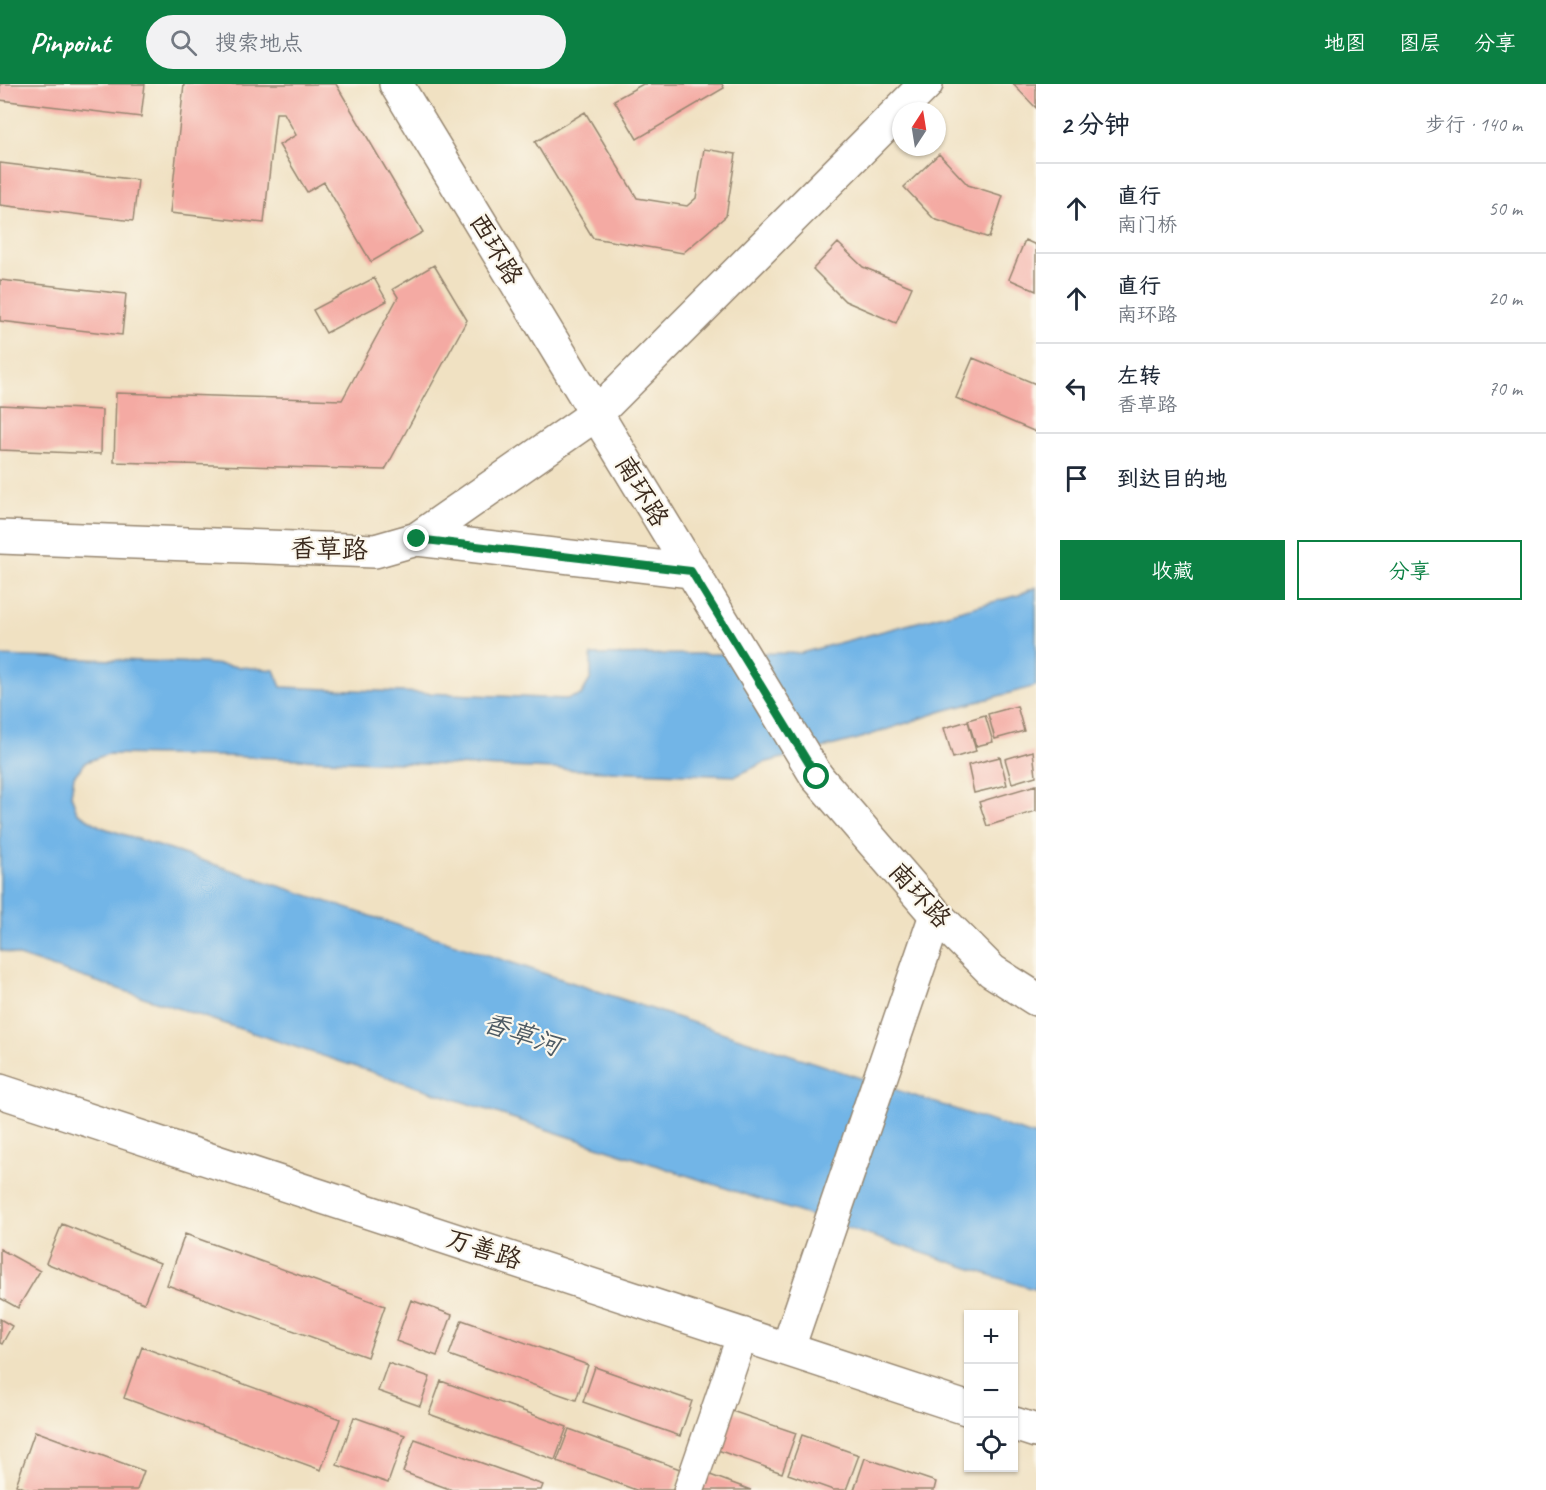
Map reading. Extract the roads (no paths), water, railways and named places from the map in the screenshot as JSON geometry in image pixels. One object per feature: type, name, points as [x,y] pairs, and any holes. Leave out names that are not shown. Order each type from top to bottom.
[{"type":"street","name":"西环路","points":[[396,84],[596,414]]},
{"type":"street","points":[[417,539],[596,414],[926,84]]},
{"type":"street","name":"南环路","points":[[596,414],[817,777],[936,915],[992,971],[1036,999]]},
{"type":"street","name":"香草路","points":[[0,537],[375,551],[417,539],[691,571]]},
{"type":"street","points":[[788,1348],[936,915]]},
{"type":"street","name":"万善路","points":[[0,1091],[964,1407]]},
{"type":"street","points":[[689,1490],[743,1333]]},
{"type":"street","points":[[1018,1425],[1036,1431]]},
{"type":"water","name":"香草河","points":[[1036,587],[1036,686],[943,711],[858,739],[763,763],[736,776],[221,756],[108,754],[86,762],[74,776],[71,795],[77,812],[101,827],[1036,1136],[1036,1290],[0,950],[0,656],[202,663],[274,670],[281,687],[566,699],[581,695],[591,678],[591,655],[801,653],[1019,595]]}]
